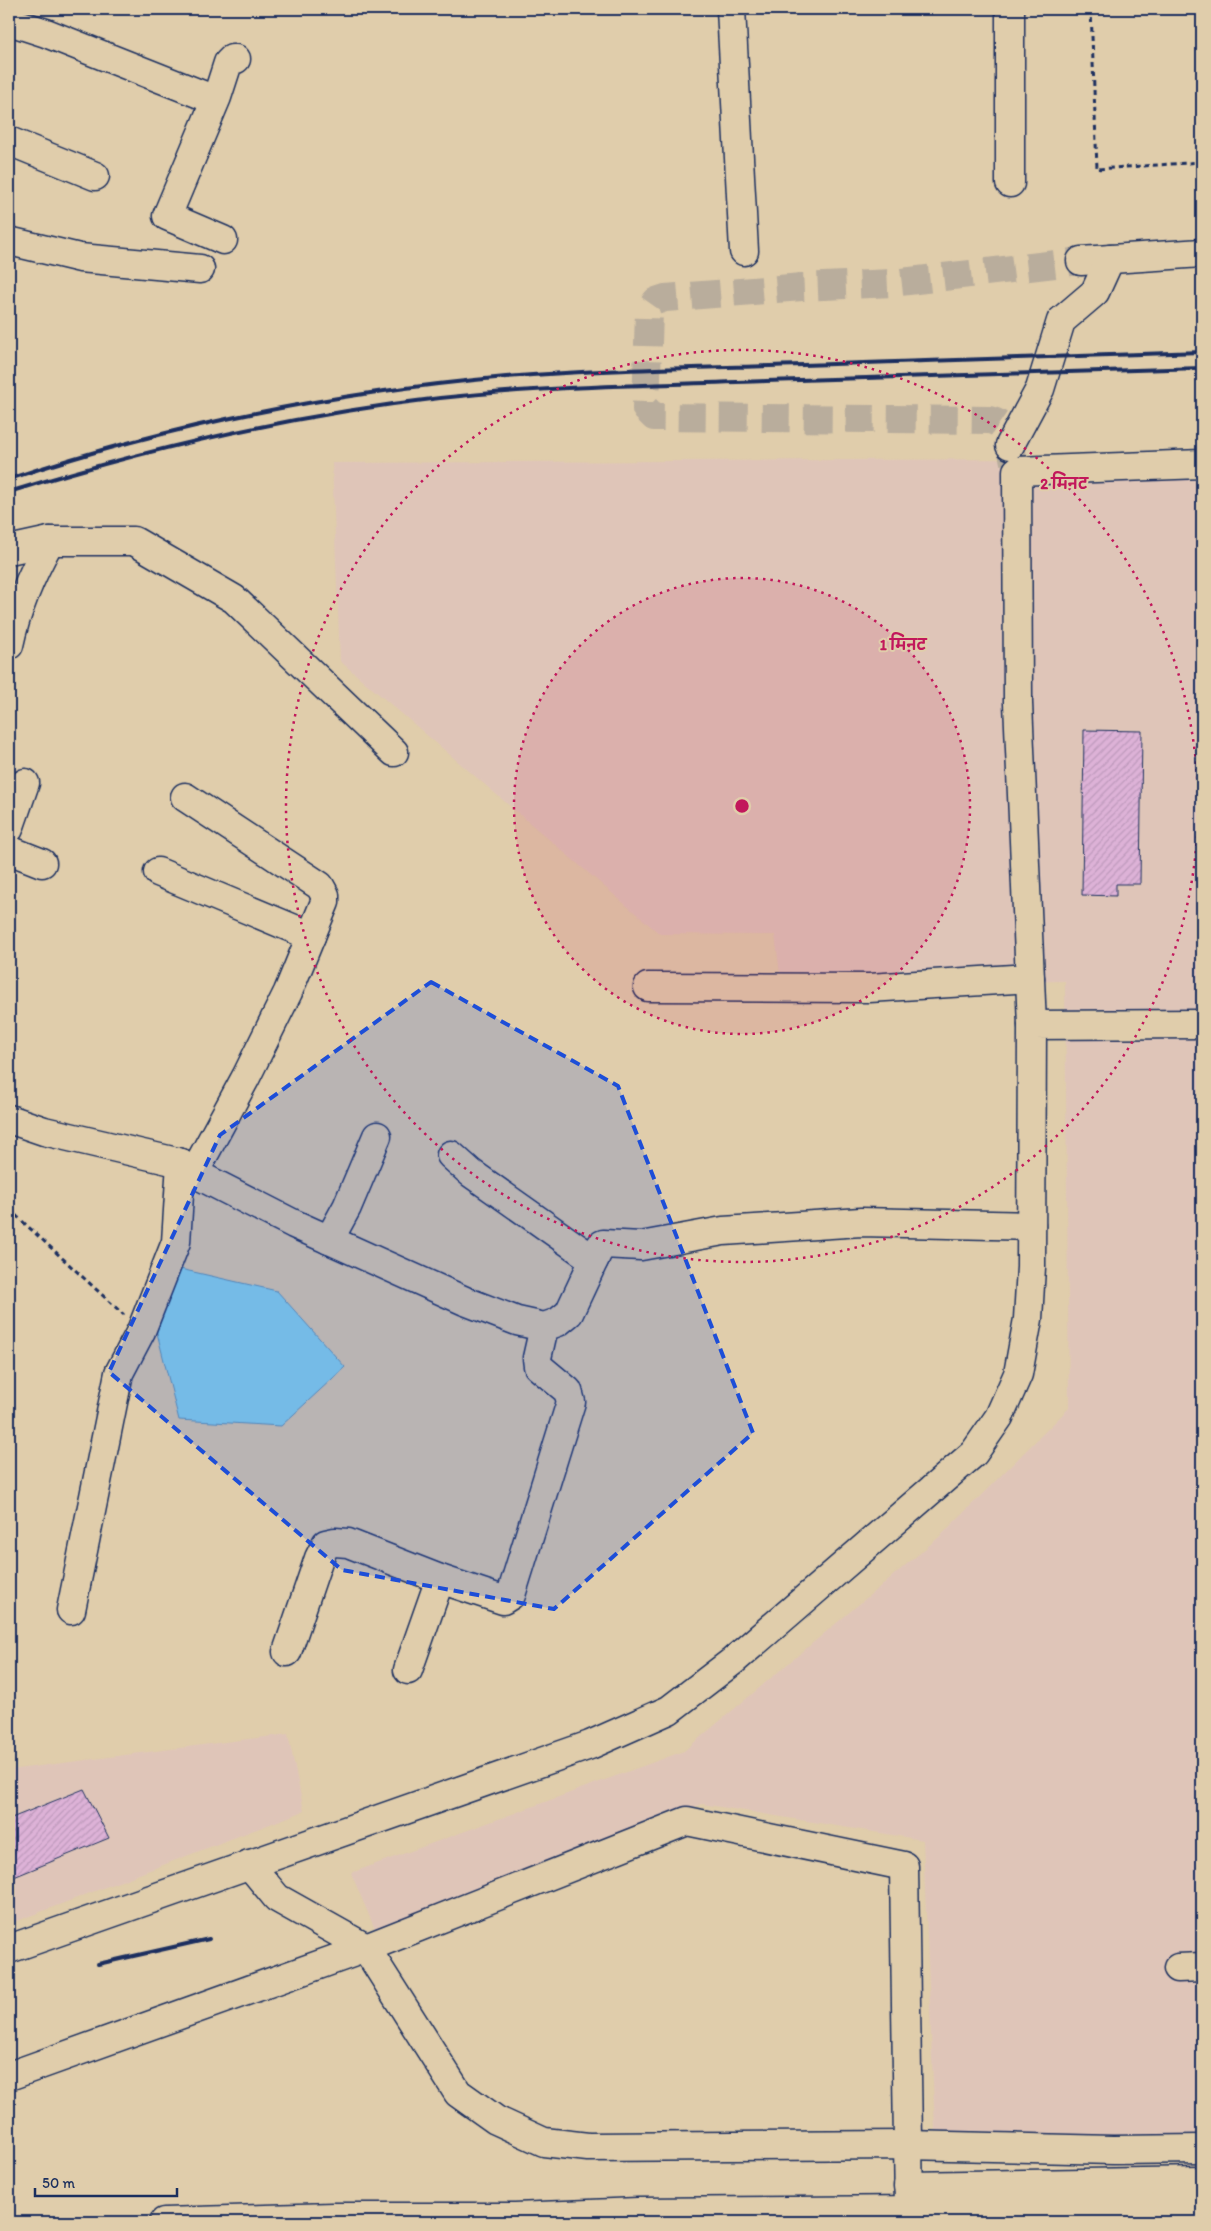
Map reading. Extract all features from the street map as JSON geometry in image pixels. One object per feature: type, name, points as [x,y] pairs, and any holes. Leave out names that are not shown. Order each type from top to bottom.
[{"type":"street","points":[[731,9],[744,251]]},
{"type":"street","points":[[1010,9],[1010,183]]},
{"type":"street","points":[[9,21],[46,33],[215,100]]},
{"type":"street","points":[[223,240],[167,216],[215,100],[228,63],[232,59],[236,59]]},
{"type":"street","points":[[9,141],[95,176]]},
{"type":"street","points":[[9,241],[80,258],[200,268]]},
{"type":"street","points":[[1081,262],[1202,252]]},
{"type":"street","points":[[1010,445],[1040,389],[1061,321],[1096,292],[1110,259]]},
{"type":"street","points":[[9,1949],[590,1745],[669,1710],[733,1661],[974,1453],[999,1417],[1018,1374],[1028,1319],[1031,1226],[1032,1025],[1018,703],[1017,471],[1202,464]]},
{"type":"street","points":[[9,645],[31,575],[50,541]]},
{"type":"street","points":[[9,550],[50,541],[134,541],[234,599],[394,752]]},
{"type":"street","points":[[9,829],[26,783]]},
{"type":"street","points":[[71,1610],[119,1373],[141,1331],[176,1242],[188,1168],[267,1035],[288,992],[325,902],[320,886],[185,798]]},
{"type":"street","points":[[9,850],[42,863]]},
{"type":"street","points":[[158,872],[310,936]]},
{"type":"street","points":[[648,987],[869,988],[1030,978]]},
{"type":"street","points":[[1032,1025],[1202,1024]]},
{"type":"street","points":[[9,1119],[44,1131],[188,1168],[330,1240],[464,1301],[517,1321],[544,1326],[558,1322],[569,1312],[603,1244],[642,1246],[723,1231],[861,1222],[1031,1226]]},
{"type":"street","points":[[330,1240],[347,1207],[377,1136]]},
{"type":"street","points":[[450,1155],[471,1174],[594,1260]]},
{"type":"street","points":[[287,1652],[319,1558],[326,1544],[335,1542],[348,1543],[440,1579],[503,1600],[511,1595],[516,1584],[571,1402],[568,1391],[541,1371],[538,1366],[544,1326]]},
{"type":"street","points":[[408,1670],[440,1579]]},
{"type":"street","points":[[9,2076],[366,1948],[687,1821],[904,1866],[908,2198]]},
{"type":"street","points":[[249,1864],[277,1898],[366,1948],[458,2093],[496,2120],[544,2142],[588,2148],[907,2145],[1113,2150],[1202,2148]]},
{"type":"street","points":[[164,2222],[333,2217],[514,2220],[636,2217],[878,2216],[908,2198],[1202,2182]]},
{"type":"street","points":[[908,2198],[1202,2208]]},
{"type":"path","points":[[1091,9],[1097,169],[1202,162]]},
{"type":"path","points":[[9,1209],[85,1277],[141,1331]]},
{"type":"highlighted area","points":[[431,982],[618,1086],[753,1433],[554,1609],[342,1570],[109,1372],[220,1135]]},
{"type":"shaded area","points":[[1202,458],[1202,2152],[936,2155],[923,1840],[702,1804],[377,1934],[351,1873],[684,1751],[938,1538],[1069,1408],[1065,981],[782,988],[775,935],[660,934],[340,661],[332,463]]},
{"type":"shaded area","points":[[288,1734],[304,1811],[9,1924],[9,1770]]},
{"type":"water","points":[[167,1266],[277,1291],[345,1367],[281,1426],[179,1420],[154,1321]]},
{"type":"building","points":[[1084,730],[1142,731],[1140,884],[1116,884],[1116,896],[1082,895]]},
{"type":"building","points":[[84,1789],[109,1838],[9,1879],[9,1819]]},
{"type":"tunnel","points":[[1014,462],[1010,442],[1005,430],[996,422],[989,420],[654,417],[646,409],[649,311],[656,301],[665,298],[802,287],[892,283],[1081,261]]},
{"type":"railway","points":[[9,479],[130,442],[254,413],[443,383],[543,374],[617,370],[1202,352]]},
{"type":"railway","points":[[9,492],[115,461],[222,435],[330,414],[440,398],[521,391],[603,387],[1202,368]]},
{"type":"railway","points":[[98,1964],[209,1939]]}]
